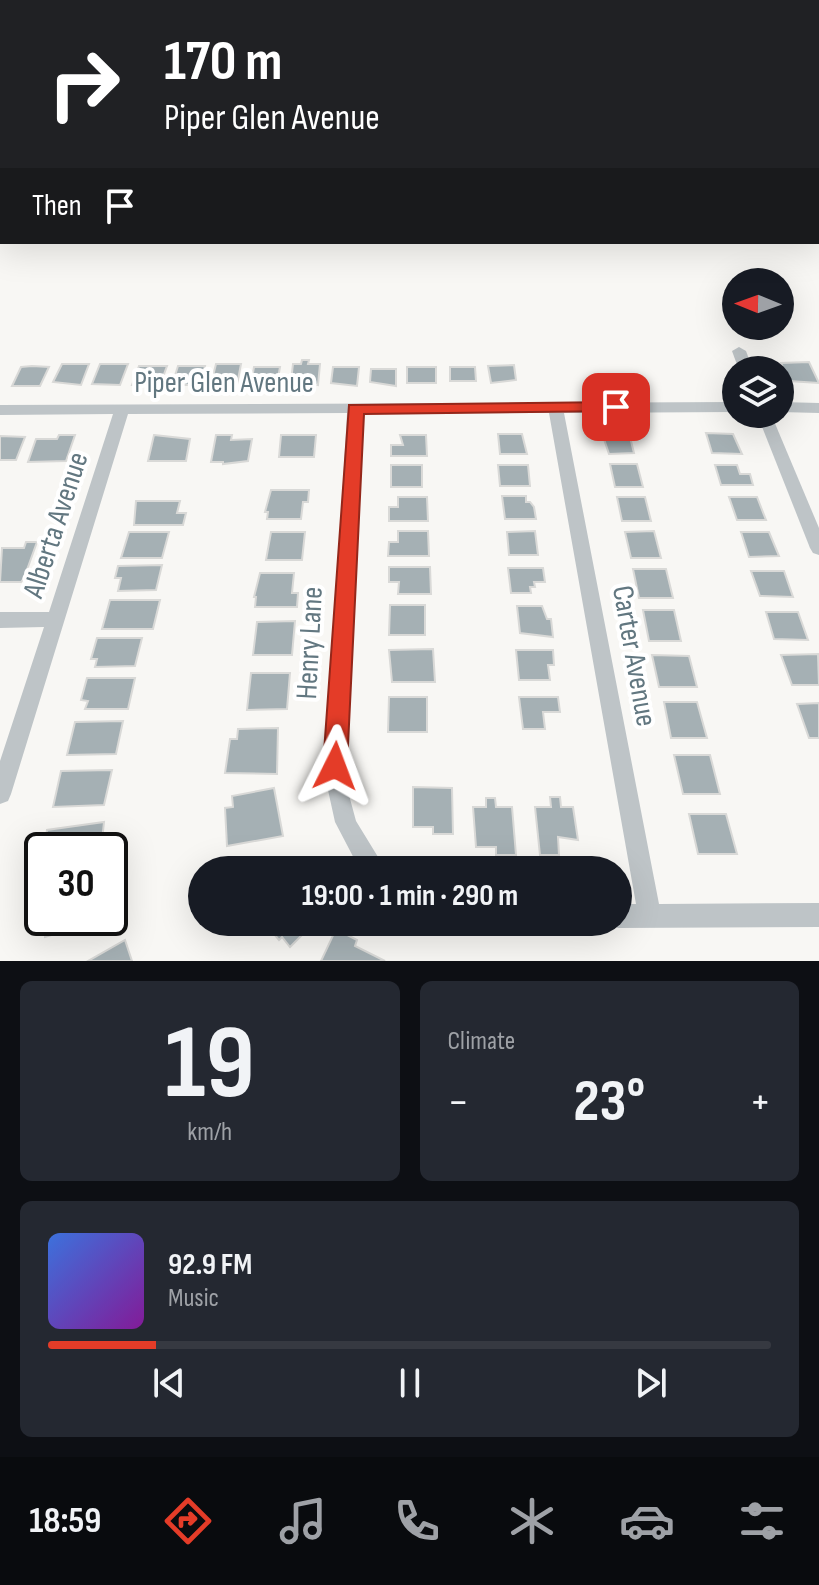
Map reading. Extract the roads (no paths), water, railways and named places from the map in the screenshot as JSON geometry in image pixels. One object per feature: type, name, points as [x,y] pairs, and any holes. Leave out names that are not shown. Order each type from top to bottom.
[{"type":"street","points":[[739,351],[741,356]]},
{"type":"street","name":"Piper Glen Avenue","points":[[0,410],[722,407]]},
{"type":"street","points":[[794,407],[819,408]]},
{"type":"street","name":"Carter Avenue","points":[[556,408],[650,916]]},
{"type":"street","name":"Alberta Avenue","points":[[0,794],[122,409]]},
{"type":"street","name":"Henry Lane","points":[[355,409],[335,766],[343,820],[363,856]]},
{"type":"street","points":[[770,428],[819,548]]},
{"type":"street","points":[[0,620],[55,619]]},
{"type":"street","points":[[632,916],[819,915]]}]
